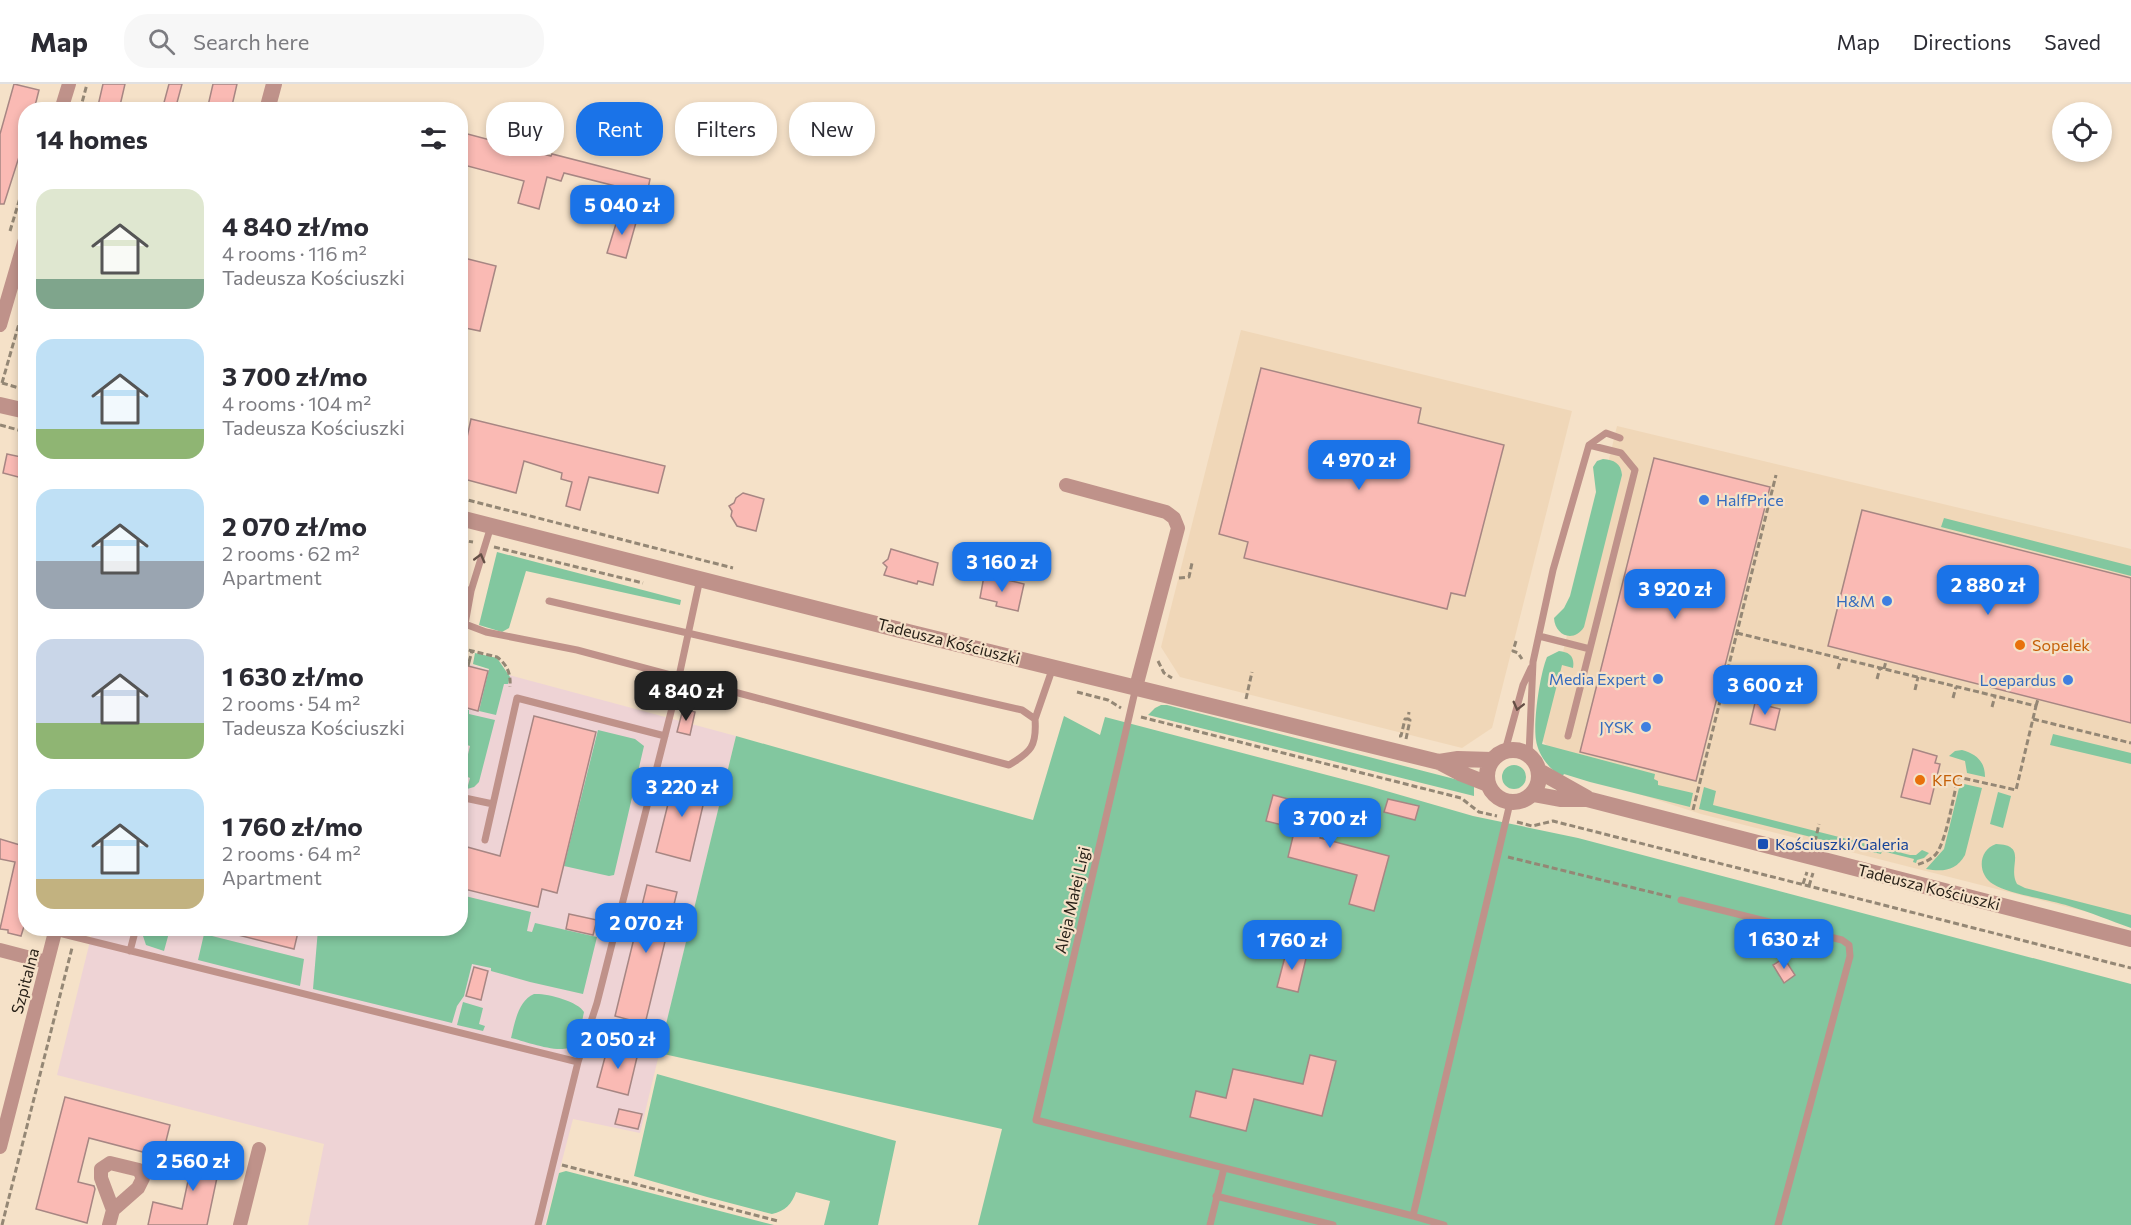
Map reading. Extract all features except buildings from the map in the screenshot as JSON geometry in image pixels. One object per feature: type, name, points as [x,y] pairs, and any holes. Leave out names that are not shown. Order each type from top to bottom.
[{"type":"street","points":[[64,102],[69,84]]},
{"type":"street","points":[[269,102],[274,84]]},
{"type":"street","points":[[0,325],[18,263]]},
{"type":"street","points":[[0,405],[18,409]]},
{"type":"street","points":[[1066,485],[1166,512],[1177,522],[1178,528],[1136,687]]},
{"type":"street","name":"Tadeusza Kościuszki","points":[[468,520],[1439,762],[1488,784]]},
{"type":"street","points":[[1518,750],[1529,755],[1534,759],[1539,771],[1539,783],[1533,794],[1509,811],[1493,793],[1488,784],[1487,772],[1499,756],[1518,750]]},
{"type":"street","name":"Tadeusza Kościuszki","points":[[1439,762],[1499,756]]},
{"type":"street","name":"Tadeusza Kościuszki","points":[[1539,771],[1587,799]]},
{"type":"street","name":"Tadeusza Kościuszki","points":[[1533,794],[1560,799],[1587,799],[2131,939]]},
{"type":"street","name":"Szpitalna","points":[[0,1147],[54,936]]},
{"type":"street","points":[[0,950],[46,962]]},
{"type":"street","points":[[240,1225],[259,1149]]},
{"type":"street","points":[[109,1225],[112,1210]]},
{"type":"lane","points":[[1529,755],[1533,663],[1553,570],[1588,445],[1606,434],[1620,438]]},
{"type":"lane","points":[[1568,736],[1635,470],[1621,453],[1588,445]]},
{"type":"lane","points":[[468,603],[491,526]]},
{"type":"lane","points":[[538,1225],[578,1062],[597,1003],[665,736],[700,579]]},
{"type":"lane","points":[[549,601],[1022,710],[1035,718]]},
{"type":"lane","points":[[468,625],[486,632],[577,650],[1009,765],[1029,753],[1036,733],[1035,718],[1053,667]]},
{"type":"lane","points":[[1539,636],[1590,649]]},
{"type":"lane","points":[[1499,756],[1523,685],[1533,663]]},
{"type":"lane","name":"Aleja Małej Ligi","points":[[1136,687],[1036,1120],[1224,1168]]},
{"type":"lane","points":[[485,840],[517,698],[665,736]]},
{"type":"lane","points":[[468,799],[493,804]]},
{"type":"lane","points":[[1413,1216],[1509,811]]},
{"type":"lane","points":[[1681,900],[1842,940],[1849,945],[1850,956],[1778,1225]]},
{"type":"lane","points":[[70,936],[578,1062]]},
{"type":"lane","points":[[130,951],[134,936]]},
{"type":"lane","points":[[1210,1225],[1224,1168],[1413,1216],[1426,1223],[1444,1225]]},
{"type":"lane","points":[[1216,1196],[1332,1225]]},
{"type":"path","points":[[82,102],[87,84]]},
{"type":"path","points":[[10,234],[18,206]]},
{"type":"path","points":[[18,326],[1,382],[18,387]]},
{"type":"path","points":[[0,425],[18,430]]},
{"type":"path","points":[[1693,810],[1776,476]]},
{"type":"path","points":[[468,500],[734,568]]},
{"type":"path","points":[[468,541],[651,585]]},
{"type":"path","points":[[1173,582],[1181,576],[1189,577],[1192,563]]},
{"type":"path","points":[[1737,633],[2036,706]]},
{"type":"path","points":[[1516,641],[1513,651],[1518,653],[1523,665]]},
{"type":"path","points":[[468,650],[501,660],[511,674],[510,687]]},
{"type":"path","points":[[468,664],[472,651]]},
{"type":"path","points":[[1157,656],[1164,673],[1173,679]]},
{"type":"path","points":[[1838,669],[1841,659]]},
{"type":"path","points":[[1877,680],[1886,661]]},
{"type":"path","points":[[1252,672],[1246,699],[1256,702]]},
{"type":"path","points":[[1915,690],[1918,677]]},
{"type":"path","points":[[1048,684],[1108,700],[1129,712],[1155,721],[1461,798],[1479,812],[1509,811],[1532,826],[1553,821],[2131,968]]},
{"type":"path","points":[[1953,698],[1956,687]]},
{"type":"path","points":[[1992,707],[1995,696]]},
{"type":"path","points":[[1907,863],[1917,865],[1926,862],[1937,853],[1958,777],[2016,790],[2038,699]]},
{"type":"path","points":[[1407,734],[1409,712]]},
{"type":"path","points":[[1392,735],[1401,736],[1405,719],[1408,719]]},
{"type":"path","points":[[2033,719],[2131,743]]},
{"type":"path","points":[[1405,742],[1412,745]]},
{"type":"path","points":[[1498,854],[1681,900]]},
{"type":"path","points":[[1809,886],[1817,858]]},
{"type":"path","points":[[2,1225],[75,938]]},
{"type":"path","points":[[555,1163],[778,1221]]},
{"type":"shaded area","points":[[1241,330],[1572,411],[1492,728],[1462,748],[1180,677],[1161,647]]},
{"type":"shaded area","points":[[1617,426],[2131,549],[2131,923],[1701,814],[1567,771],[1542,740]]},
{"type":"shaded area","points":[[468,664],[736,736],[640,1133],[573,1119],[545,1225],[308,1225],[324,1144],[57,1075],[91,936],[468,936]]},
{"type":"green space","points":[[1603,459],[1616,463],[1622,475],[1584,627],[1580,632],[1570,636],[1561,633],[1554,618],[1564,608],[1570,596],[1596,492],[1593,467],[1597,461]]},
{"type":"green space","points":[[1944,518],[2131,566],[2131,576],[1941,527]]},
{"type":"green space","points":[[497,552],[681,600],[680,605],[526,571],[509,628],[502,632],[479,625]]},
{"type":"green space","points":[[1559,651],[1570,655],[1573,668],[1562,665],[1542,744],[1655,774],[1654,779],[1658,781],[1658,785],[1693,793],[1690,807],[1564,774],[1562,777],[1549,766],[1537,746],[1536,710],[1547,657]]},
{"type":"green space","points":[[475,653],[497,658],[510,677],[508,684],[504,684],[496,715],[479,711],[489,669],[473,664]]},
{"type":"green space","points":[[1161,705],[1474,784],[1474,796],[1148,715]]},
{"type":"green space","points":[[468,710],[469,714],[495,720],[479,782],[468,789],[470,778],[468,777],[468,754],[470,746],[468,745]]},
{"type":"green space","points":[[1064,716],[1100,735],[1105,717],[1369,786],[1473,816],[1578,838],[2131,984],[2131,1225],[978,1225],[1002,1129],[659,1053],[736,736],[1033,820]]},
{"type":"green space","points":[[598,730],[635,739],[644,746],[614,875],[609,876],[564,866]]},
{"type":"green space","points":[[2053,734],[2131,753],[2131,764],[2050,745]]},
{"type":"green space","points":[[1962,750],[1979,759],[1985,771],[1985,777],[1967,773],[1965,761],[1949,756],[1955,751]]},
{"type":"green space","points":[[1509,765],[1519,765],[1526,772],[1526,782],[1519,789],[1509,789],[1502,782],[1502,772]]},
{"type":"green space","points":[[1964,784],[1982,788],[1965,855],[1958,864],[1948,869],[1926,869],[1944,849],[1959,788]]},
{"type":"green space","points":[[1704,787],[1716,791],[1713,805],[1910,855],[1916,855],[1922,850],[1929,853],[1916,863],[1913,862],[1914,859],[1882,851],[1881,854],[1699,809]]},
{"type":"green space","points":[[1998,792],[2011,796],[2003,828],[1990,824]]},
{"type":"green space","points":[[1996,844],[2006,845],[2015,853],[2014,871],[2017,884],[2131,915],[2131,928],[2077,908],[2010,891],[1993,884],[1984,874],[1982,862],[1986,851]]},
{"type":"green space","points":[[468,897],[531,912],[527,931],[532,932],[535,923],[597,937],[583,994],[530,982],[491,971],[491,968],[472,964],[464,996],[457,1006],[452,1023],[313,989],[317,936],[468,936]]},
{"type":"green space","points":[[143,936],[168,936],[164,951],[146,945]]},
{"type":"green space","points":[[204,936],[212,936],[304,959],[300,986],[198,960]]},
{"type":"green space","points":[[534,994],[561,998],[575,1004],[584,1012],[578,1037],[569,1048],[554,1049],[511,1038],[521,1007]]},
{"type":"green space","points":[[463,1002],[483,1008],[479,1024],[485,1026],[483,1031],[457,1025]]},
{"type":"green space","points":[[657,1074],[896,1141],[878,1225],[824,1225],[830,1201],[796,1192],[787,1206],[772,1214],[634,1176]]},
{"type":"green space","points":[[566,1171],[774,1225],[546,1225],[559,1173]]},
{"type":"place","name":"HalfPrice","points":[[1704,500]]},
{"type":"place","name":"H&M","points":[[1887,601]]},
{"type":"place","name":"Sopelek","points":[[2020,645]]},
{"type":"place","name":"Media Expert","points":[[1658,679]]},
{"type":"place","name":"Loepardus","points":[[2068,680]]},
{"type":"place","name":"JYSK","points":[[1646,727]]},
{"type":"place","name":"KFC","points":[[1920,780]]},
{"type":"place","name":"Kościuszki/Galeria","points":[[1763,844]]}]
